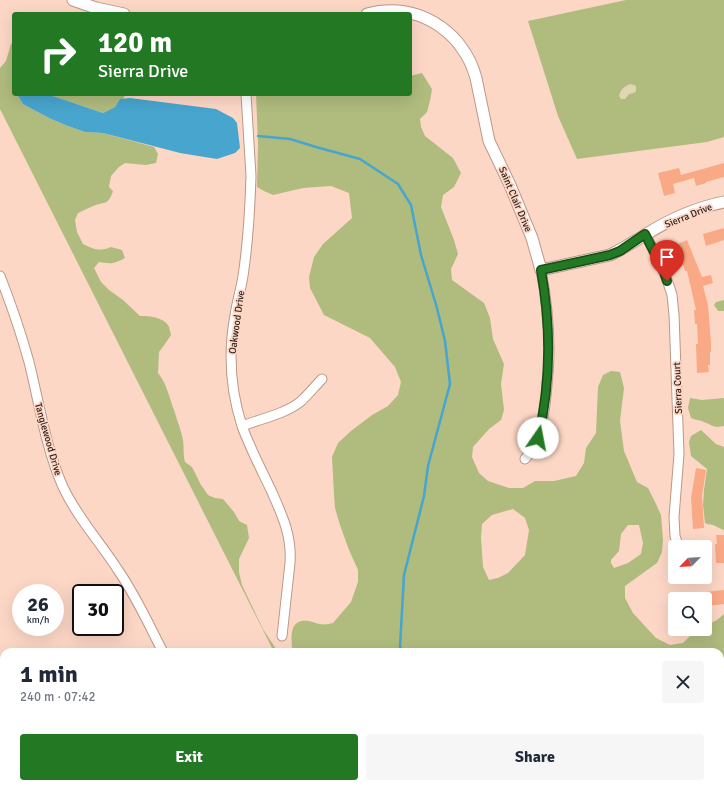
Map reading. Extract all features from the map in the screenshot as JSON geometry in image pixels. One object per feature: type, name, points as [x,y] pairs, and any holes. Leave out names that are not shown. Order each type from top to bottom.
[{"type":"street","points":[[73,0],[96,8],[115,12]]},
{"type":"street","name":"Saint Clair Drive","points":[[374,12],[408,12]]},
{"type":"street","name":"Saint Clair Drive","points":[[412,13],[433,21],[446,31],[463,48],[474,70],[490,141],[527,224],[541,270],[544,285],[548,334],[548,382],[538,438],[534,448],[525,459]]},
{"type":"street","name":"Oakwood Drive","points":[[246,96],[251,176],[243,278],[235,315],[230,354],[231,378],[237,410],[242,426],[282,516],[290,542],[291,552],[282,636]]},
{"type":"street","name":"Sierra Drive","points":[[541,270],[610,255],[620,251],[662,224],[696,209],[724,202]]},
{"type":"street","name":"Sierra Court","points":[[645,234],[664,272],[672,297],[674,314],[679,454],[674,517],[676,540]]},
{"type":"street","name":"Tanglewood Drive","points":[[0,276],[28,360],[44,428],[51,453],[63,485],[77,513],[120,572],[161,648]]},
{"type":"street","points":[[242,426],[294,406],[322,379]]},
{"type":"green space","points":[[626,0],[724,0],[724,137],[707,142],[577,159],[558,116],[528,21]]},
{"type":"green space","points":[[12,43],[12,96],[18,96],[23,104],[68,126],[85,132],[103,133],[154,147],[158,154],[156,163],[146,165],[125,163],[119,167],[111,176],[109,187],[113,191],[108,201],[78,213],[75,220],[77,232],[83,244],[90,247],[100,250],[111,247],[122,250],[125,258],[112,263],[99,262],[94,268],[101,282],[140,316],[162,320],[169,326],[171,335],[159,352],[158,373],[166,386],[180,429],[183,440],[185,462],[192,467],[208,495],[223,499],[234,512],[239,521],[247,525],[249,538],[239,559],[239,572],[242,585],[263,629],[275,648],[272,648],[0,109],[0,68],[6,61]]},
{"type":"green space","points":[[422,73],[432,89],[427,112],[420,119],[421,127],[425,136],[453,158],[461,173],[454,187],[443,195],[441,207],[458,254],[451,269],[452,280],[484,303],[490,318],[493,339],[504,364],[501,384],[504,410],[501,420],[489,429],[473,447],[472,457],[479,473],[488,481],[509,488],[523,488],[535,481],[554,481],[576,476],[584,463],[586,448],[596,433],[598,387],[603,375],[611,371],[620,372],[624,388],[620,421],[624,451],[637,482],[648,488],[661,515],[663,540],[662,552],[657,563],[625,586],[625,598],[633,613],[656,638],[670,645],[683,643],[690,636],[712,636],[712,622],[724,614],[724,648],[292,648],[292,633],[298,622],[311,621],[318,624],[333,623],[351,602],[358,582],[358,570],[349,550],[335,508],[332,457],[338,443],[351,431],[372,415],[388,406],[398,395],[401,382],[395,367],[370,338],[324,315],[310,288],[309,277],[314,257],[323,244],[352,218],[349,193],[331,186],[303,188],[273,195],[257,187],[258,144],[256,96],[412,96],[412,76]],"holes":[[[513,509],[525,518],[529,530],[525,555],[508,573],[498,578],[489,580],[483,567],[481,538],[482,524],[492,515]],[[628,525],[639,525],[643,543],[641,554],[628,563],[614,568],[611,560],[619,551],[621,534]]]},
{"type":"green space","points":[[53,96],[125,96],[123,99],[120,99],[115,107],[103,113]]},
{"type":"green space","points":[[724,300],[724,311],[718,311],[714,305],[716,302]]},
{"type":"green space","points":[[690,398],[702,400],[724,398],[724,426],[718,427],[691,418],[688,408]]},
{"type":"green space","points":[[701,430],[716,444],[724,447],[724,530],[705,523],[703,505],[707,469],[691,456],[689,442],[691,436]]},
{"type":"sand","points":[[630,84],[636,86],[636,91],[629,94],[625,99],[621,99],[619,96],[620,92]]},
{"type":"water","points":[[18,96],[53,96],[103,113],[115,107],[120,99],[130,98],[216,109],[233,118],[237,123],[240,148],[235,153],[217,159],[180,153],[103,133],[85,132],[51,119],[23,104]]},
{"type":"building","points":[[724,163],[724,177],[696,186],[694,178],[673,184],[675,193],[664,196],[658,173],[679,168],[681,175]]},
{"type":"building","points":[[724,228],[724,240],[706,246],[703,234]]},
{"type":"building","points":[[687,240],[702,277],[711,275],[713,283],[703,286],[708,305],[711,343],[710,365],[708,365],[709,372],[697,373],[696,344],[698,344],[697,324],[695,324],[694,310],[696,310],[687,271],[685,271],[683,265],[681,266],[673,246]]},
{"type":"building","points":[[696,468],[706,470],[702,496],[704,528],[693,529],[691,498]]},
{"type":"building","points":[[716,535],[724,535],[724,563],[716,563]]},
{"type":"building","points":[[724,590],[724,604],[712,605],[712,592],[705,592]]},
{"type":"waterway","points":[[258,136],[290,139],[360,159],[398,184],[411,205],[421,255],[445,341],[450,384],[428,466],[424,496],[404,575],[401,648]]},
{"type":"route","points":[[538,438],[548,382],[549,350],[544,285],[541,270],[610,255],[620,251],[645,234],[667,281]]}]
